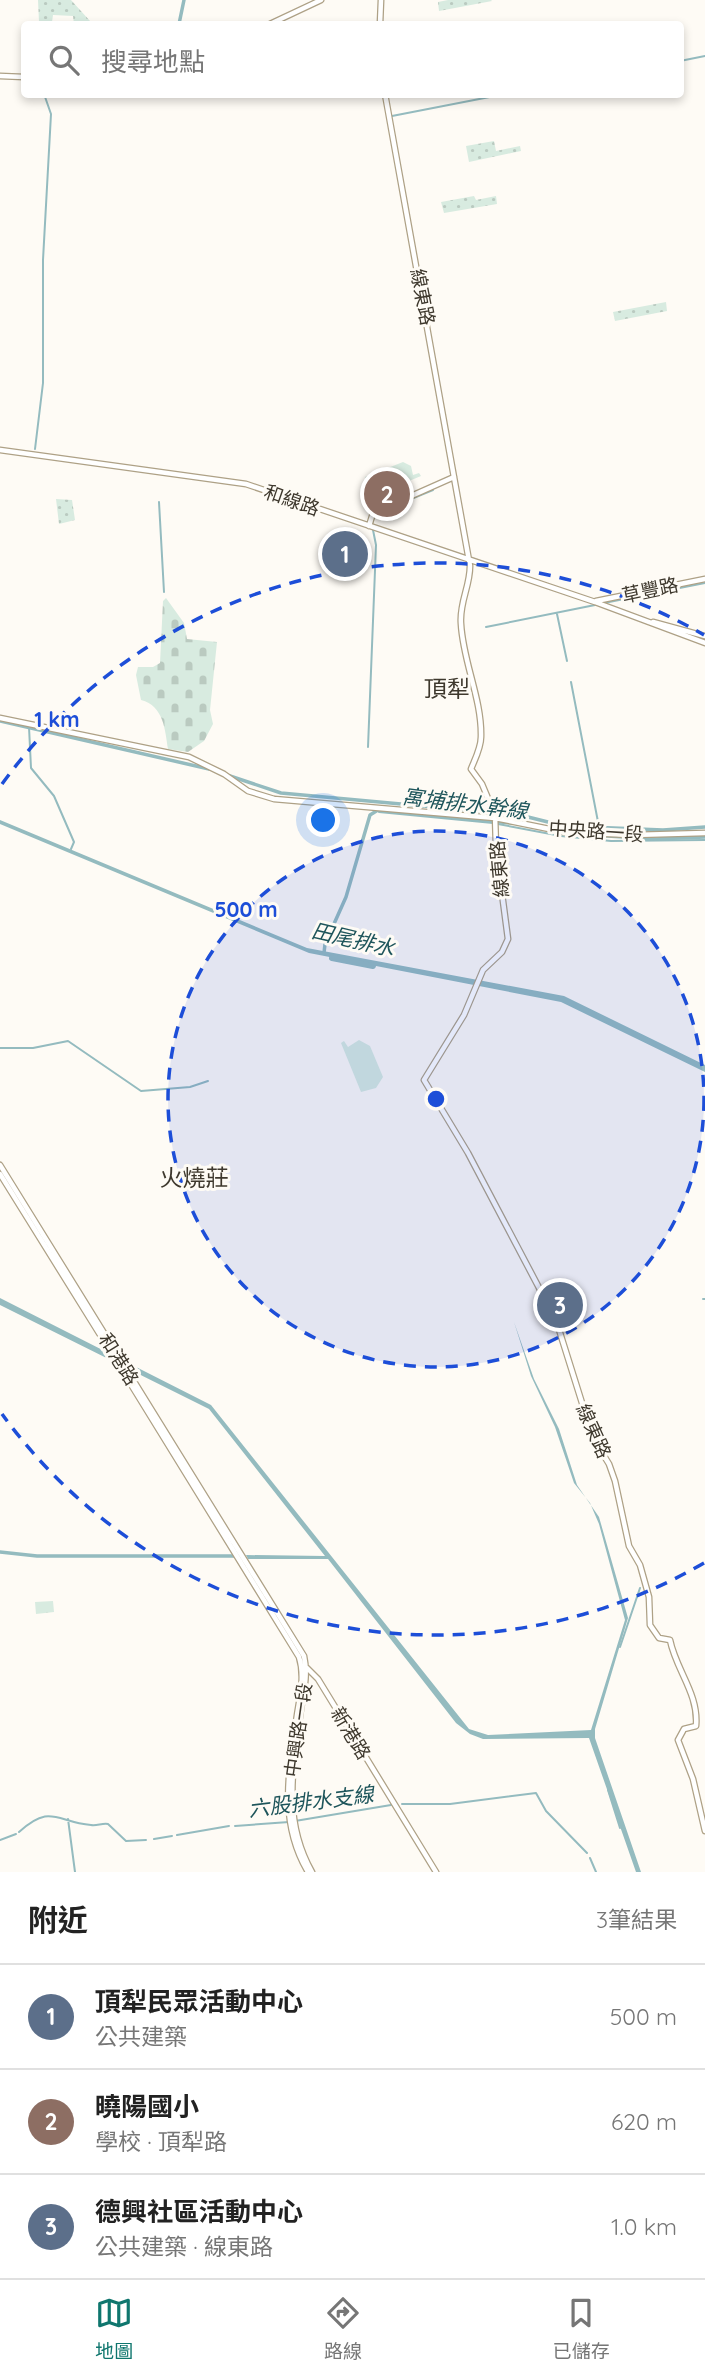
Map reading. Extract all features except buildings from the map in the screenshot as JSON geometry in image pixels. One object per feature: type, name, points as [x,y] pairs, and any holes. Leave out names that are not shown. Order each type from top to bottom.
[{"type":"street","points":[[276,21],[321,0]]},
{"type":"street","points":[[380,21],[381,0]]},
{"type":"street","points":[[0,76],[21,77]]},
{"type":"street","name":"線東路","points":[[386,98],[439,380],[469,560],[470,583],[460,607],[461,625],[481,736],[471,768],[495,818],[508,939],[502,952],[478,978],[464,1015],[424,1080],[468,1153],[556,1320],[593,1438],[609,1464],[629,1546],[640,1565],[646,1586],[652,1629],[658,1638],[670,1640],[673,1657],[696,1708],[696,1726],[681,1732],[678,1740],[693,1779],[705,1830]]},
{"type":"street","name":"和線路","points":[[0,450],[246,484],[595,601],[705,643]]},
{"type":"street","points":[[369,526],[373,513],[454,477]]},
{"type":"street","name":"草豐路","points":[[595,601],[705,579]]},
{"type":"street","name":"和線路","points":[[652,622],[705,636]]},
{"type":"street","name":"中央路一段","points":[[0,718],[189,757],[224,774],[239,786],[282,800],[495,818],[564,832],[632,835],[705,833]]},
{"type":"street","name":"和港路","points":[[0,1165],[82,1304]]},
{"type":"street","name":"和港路","points":[[0,1174],[244,1560]]},
{"type":"street","name":"新港路","points":[[244,1560],[305,1669],[318,1679],[436,1872]]},
{"type":"street","name":"中興路一段","points":[[305,1669],[286,1793],[290,1831],[310,1872]]},
{"type":"green space","points":[[38,0],[71,0],[90,21],[74,21],[73,16],[53,15],[52,21],[39,21]]},
{"type":"green space","points":[[492,1],[439,11],[438,2]]},
{"type":"green space","points":[[494,141],[496,151],[520,146],[521,151],[469,162],[466,146]]},
{"type":"green space","points":[[474,196],[476,200],[496,196],[497,204],[444,213],[441,202]]},
{"type":"green space","points":[[666,302],[667,311],[615,321],[613,312]]},
{"type":"green space","points":[[403,462],[411,466],[413,475],[419,473],[421,476],[373,496],[365,477]]},
{"type":"green space","points":[[56,499],[72,500],[75,520],[59,524]]},
{"type":"green space","points":[[166,598],[184,623],[187,639],[217,642],[210,710],[213,724],[204,741],[188,752],[168,749],[159,713],[149,703],[141,700],[136,675],[138,667],[153,667],[160,663],[163,601]]},
{"type":"green space","points":[[359,1040],[370,1046],[383,1077],[376,1088],[361,1092],[341,1043],[344,1041],[348,1047]]},
{"type":"green space","points":[[53,1601],[54,1612],[36,1614],[35,1602]]},
{"type":"water","points":[[0,820],[307,948],[564,996],[705,1065],[705,1072],[561,1002],[309,953],[0,824]]},
{"type":"water","points":[[0,1298],[211,1405],[469,1729],[488,1735],[591,1730],[625,1620],[599,1524],[591,1505],[599,1517],[628,1618],[595,1729],[595,1738],[641,1872],[636,1872],[589,1738],[483,1739],[470,1734],[456,1723],[328,1559],[248,1559],[246,1555],[325,1556],[209,1409],[0,1305]]},
{"type":"water","points":[[514,1322],[534,1379],[559,1429],[577,1485],[586,1497],[574,1483],[555,1427],[531,1376]]},
{"type":"waterway","points":[[180,21],[184,0]]},
{"type":"waterway","points":[[684,60],[705,56]]},
{"type":"waterway","points":[[35,449],[43,383],[43,260],[51,114],[45,98]]},
{"type":"waterway","points":[[392,116],[484,98]]},
{"type":"waterway","points":[[389,508],[433,490]]},
{"type":"waterway","points":[[159,502],[164,592]]},
{"type":"waterway","points":[[372,524],[374,516],[383,511]]},
{"type":"waterway","points":[[368,747],[376,545],[373,530]]},
{"type":"waterway","points":[[604,603],[705,583]]},
{"type":"waterway","points":[[486,627],[595,605]]},
{"type":"waterway","points":[[557,614],[567,661]]},
{"type":"waterway","points":[[571,682],[599,827]]},
{"type":"waterway","points":[[0,721],[209,769]]},
{"type":"waterway","points":[[29,727],[31,768],[54,796],[74,842],[71,849]]},
{"type":"waterway","points":[[227,775],[281,793],[520,815],[564,826],[663,830],[705,827]]},
{"type":"waterway","name":"寓埔排水幹線","points":[[324,953],[325,944],[346,897],[370,815],[378,810],[511,823]]},
{"type":"waterway","name":"寓埔排水幹線","points":[[379,812],[493,823]]},
{"type":"waterway","name":"寓埔排水幹線","points":[[498,824],[561,836],[611,841],[705,840]]},
{"type":"waterway","name":"寓埔排水幹線","points":[[560,833],[655,839],[705,837]]},
{"type":"waterway","name":"田尾排水","points":[[332,958],[373,966]]},
{"type":"waterway","points":[[0,1048],[33,1048],[68,1041],[141,1091],[190,1087],[208,1081]]},
{"type":"waterway","points":[[0,1552],[37,1556],[239,1556]]},
{"type":"waterway","points":[[620,1647],[640,1588]]},
{"type":"waterway","points":[[608,1790],[620,1828]]},
{"type":"waterway","points":[[402,1804],[450,1804],[536,1793],[546,1811],[587,1853]]},
{"type":"waterway","name":"六股排水支線","points":[[295,1821],[391,1805]]},
{"type":"waterway","name":"六股排水支線","points":[[19,1832],[39,1818],[54,1816],[91,1825],[108,1824],[126,1841],[146,1840]]},
{"type":"waterway","points":[[68,1819],[75,1872]]},
{"type":"waterway","name":"六股排水支線","points":[[235,1826],[289,1822]]},
{"type":"waterway","name":"六股排水支線","points":[[177,1835],[229,1826]]},
{"type":"waterway","name":"六股排水支線","points":[[0,1840],[16,1834]]},
{"type":"waterway","name":"六股排水支線","points":[[154,1839],[172,1836]]},
{"type":"waterway","points":[[590,1858],[596,1872]]},
{"type":"place","name":"曉陽國小","points":[[387,494]]},
{"type":"place","name":"頂犁民眾活動中心","points":[[345,554]]},
{"type":"place","name":"德興社區活動中心","points":[[560,1305]]},
{"type":"district","name":"頂犁","points":[[447,689]]},
{"type":"district","name":"火燒莊","points":[[194,1178]]}]
